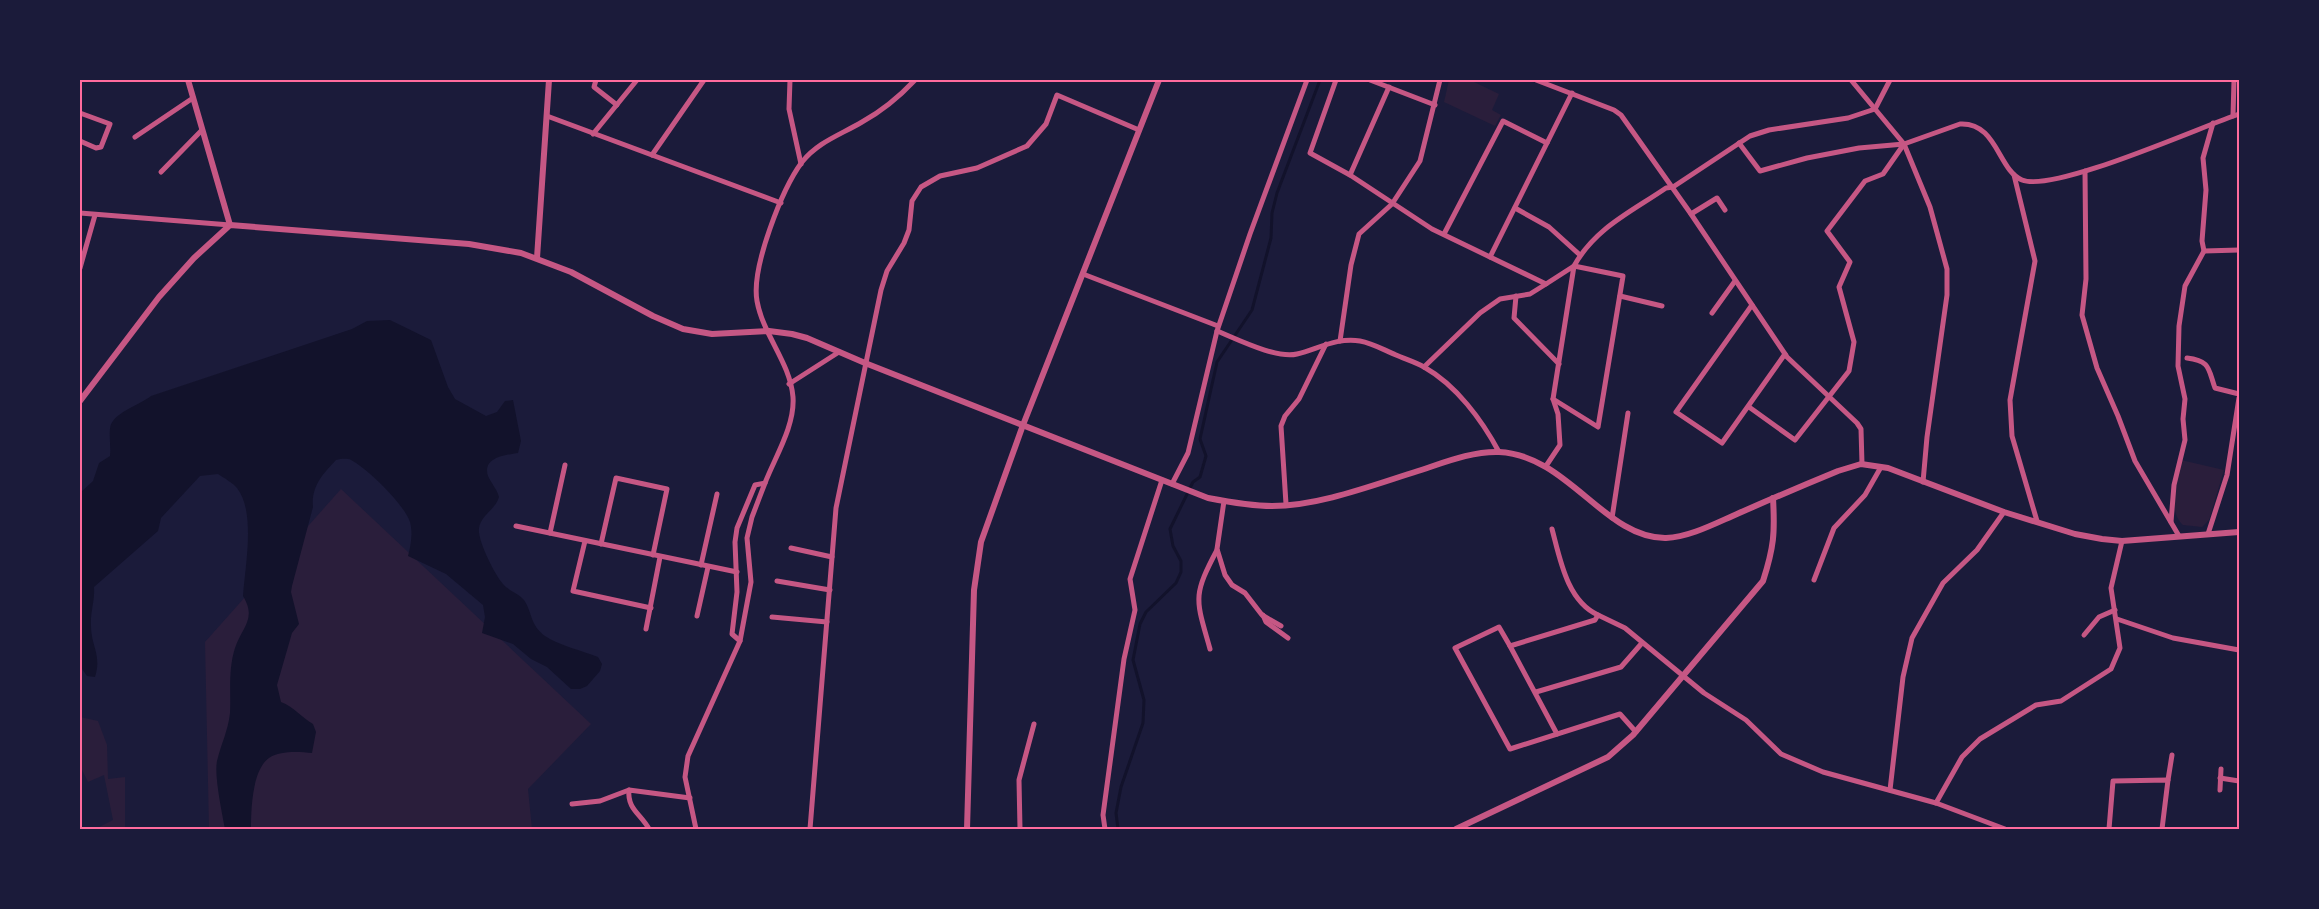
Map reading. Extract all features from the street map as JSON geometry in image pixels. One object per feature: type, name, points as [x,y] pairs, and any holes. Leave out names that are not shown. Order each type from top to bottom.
[{"type":"street","points":[[188,80],[230,225]]},
{"type":"street","points":[[538,258],[549,80]]},
{"type":"street","points":[[596,80],[594,87],[617,105]]},
{"type":"street","points":[[593,134],[637,80]]},
{"type":"street","points":[[652,155],[704,80]]},
{"type":"street","points":[[790,80],[789,109],[801,164]]},
{"type":"street","points":[[696,829],[685,777],[688,756],[740,641],[751,582],[747,538],[764,483],[789,424],[793,396],[784,364],[756,301],[756,279],[761,257],[781,203],[801,164],[826,140],[887,107],[915,80]]},
{"type":"street","points":[[967,829],[976,566],[991,511],[1023,425],[1159,80]]},
{"type":"street","points":[[1172,484],[1188,453],[1217,328],[1307,80]]},
{"type":"street","points":[[1336,80],[1310,153],[1350,175],[1392,204],[1444,234],[1546,284]]},
{"type":"street","points":[[1370,80],[1435,105]]},
{"type":"street","points":[[1340,341],[1351,265],[1359,234],[1392,204],[1420,161],[1440,80]]},
{"type":"street","points":[[1536,80],[1614,110],[1621,115],[1673,187],[1785,354],[1857,423],[1860,429],[1862,464]]},
{"type":"street","points":[[1851,80],[1904,144],[1930,207],[1947,269],[1947,295],[1927,437],[1923,482]]},
{"type":"street","points":[[1546,466],[1560,445],[1558,414],[1553,399],[1574,266],[1580,255],[1618,218],[1666,188],[1673,187],[1750,136],[1770,130],[1848,118],[1875,109],[1890,80]]},
{"type":"street","points":[[2014,175],[2022,180],[2033,182],[2086,171],[2236,115],[2234,80]]},
{"type":"street","points":[[1350,175],[1390,88]]},
{"type":"street","points":[[1490,257],[1572,93]]},
{"type":"street","points":[[810,829],[836,508],[865,363],[886,271],[904,243],[909,230],[912,201],[921,187],[940,176],[977,168],[1026,146],[1046,124],[1057,95],[1139,130]]},
{"type":"street","points":[[135,137],[193,98]]},
{"type":"street","points":[[80,113],[110,124],[101,147],[96,148],[80,141]]},
{"type":"street","points":[[546,116],[781,203]]},
{"type":"street","points":[[1444,234],[1503,121],[1547,143]]},
{"type":"street","points":[[2171,522],[2174,485],[2185,440],[2183,419],[2185,399],[2178,366],[2178,326],[2185,286],[2204,252],[2202,241],[2206,190],[2203,158],[2213,123]]},
{"type":"street","points":[[1739,143],[1760,171],[1816,156],[1860,148],[1904,144],[1960,124],[1970,124],[1980,129],[1997,149],[2014,175],[2035,261],[2010,400],[2012,436],[2037,521]]},
{"type":"street","points":[[161,172],[202,130]]},
{"type":"street","points":[[1748,407],[1795,440],[1828,395],[1849,372],[1854,342],[1839,287],[1850,262],[1828,232],[1865,181],[1883,174],[1904,144]]},
{"type":"street","points":[[2086,171],[2086,279],[2082,315],[2097,368],[2135,461],[2179,536]]},
{"type":"street","points":[[1691,214],[1717,198],[1725,210]]},
{"type":"street","points":[[1514,208],[1549,227],[1580,255]]},
{"type":"street","points":[[80,213],[469,244],[538,258],[571,272],[653,316],[683,329],[721,334],[769,331],[792,334],[1183,489],[1224,501],[1273,506],[1286,504],[1348,492],[1469,456],[1499,452],[1546,466],[1612,518],[1633,530],[1654,537],[1668,538],[1701,529],[1838,470],[1862,464],[1881,467],[2004,512],[2075,534],[2122,541],[2239,532]]},
{"type":"street","points":[[80,268],[95,215]]},
{"type":"street","points":[[80,401],[159,297],[194,258],[230,225]]},
{"type":"street","points":[[2204,252],[2239,250]]},
{"type":"street","points":[[1424,367],[1480,313],[1500,299],[1530,294],[1574,266],[1623,276],[1598,427],[1553,399]]},
{"type":"street","points":[[1083,274],[1217,328],[1250,344],[1286,354],[1296,354],[1340,341],[1360,341],[1373,345],[1424,367],[1446,384],[1463,400],[1491,436],[1499,452]]},
{"type":"street","points":[[1712,313],[1735,280]]},
{"type":"street","points":[[1516,296],[1514,318],[1559,364]]},
{"type":"street","points":[[1620,296],[1662,306]]},
{"type":"street","points":[[1752,306],[1676,412],[1722,443],[1785,354]]},
{"type":"street","points":[[1286,504],[1281,426],[1285,416],[1299,399],[1326,344]]},
{"type":"street","points":[[790,384],[839,352]]},
{"type":"street","points":[[2187,358],[2205,363],[2209,368],[2215,388],[2239,394]]},
{"type":"street","points":[[2208,534],[2227,475],[2239,398]]},
{"type":"street","points":[[1612,518],[1628,413]]},
{"type":"street","points":[[550,533],[565,465]]},
{"type":"street","points":[[1814,580],[1834,528],[1865,495],[1881,467]]},
{"type":"street","points":[[601,544],[616,478],[667,489],[653,555]]},
{"type":"street","points":[[1105,829],[1103,815],[1123,669],[1135,610],[1130,578],[1162,480]]},
{"type":"street","points":[[740,641],[732,634],[737,572],[735,542],[737,528],[755,485],[764,483]]},
{"type":"street","points":[[701,565],[717,494]]},
{"type":"street","points":[[1456,829],[1608,757],[1636,732],[1684,678],[1763,581],[1772,554],[1775,534],[1773,498]]},
{"type":"street","points":[[1210,649],[1198,602],[1198,593],[1203,577],[1217,549],[1224,501]]},
{"type":"street","points":[[1890,790],[1903,677],[1912,638],[1942,583],[1976,550],[2004,512]]},
{"type":"street","points":[[516,526],[737,572]]},
{"type":"street","points":[[1552,529],[1564,572],[1577,600],[1588,611],[1625,628],[1684,678],[1746,720],[1781,754],[1823,772],[1936,803],[2005,829]]},
{"type":"street","points":[[584,541],[573,591],[651,608]]},
{"type":"street","points":[[1936,803],[1962,757],[1980,739],[2036,705],[2061,701],[2110,669],[2120,648],[2117,619],[2110,588],[2122,541]]},
{"type":"street","points":[[791,548],[832,557]]},
{"type":"street","points":[[1217,549],[1220,562],[1232,585],[1245,593],[1266,622],[1288,638]]},
{"type":"street","points":[[646,629],[660,557]]},
{"type":"street","points":[[697,616],[708,567]]},
{"type":"street","points":[[777,582],[830,590]]},
{"type":"street","points":[[2084,635],[2099,617],[2115,610]]},
{"type":"street","points":[[1262,614],[1281,626]]},
{"type":"street","points":[[1510,646],[1595,620],[1598,616]]},
{"type":"street","points":[[772,617],[827,622]]},
{"type":"street","points":[[2117,619],[2173,638],[2239,650]]},
{"type":"street","points":[[1557,734],[1536,692],[1499,627],[1455,648],[1510,749],[1620,714],[1636,732]]},
{"type":"street","points":[[1536,692],[1621,667],[1642,643]]},
{"type":"street","points":[[1020,829],[1019,780],[1034,724]]},
{"type":"street","points":[[2162,829],[2172,755]]},
{"type":"street","points":[[2220,790],[2221,769]]},
{"type":"street","points":[[2220,778],[2239,781]]},
{"type":"street","points":[[2109,829],[2113,781],[2168,780]]},
{"type":"street","points":[[572,804],[600,802],[628,790],[690,798]]},
{"type":"street","points":[[628,790],[628,799],[636,816],[645,821],[649,829]]},
{"type":"shaded area","points":[[1449,80],[1470,80],[1499,94],[1492,110],[1501,115],[1495,126],[1444,102]]},
{"type":"shaded area","points":[[390,320],[431,340],[448,387],[455,399],[486,416],[497,412],[505,401],[513,400],[521,441],[518,453],[496,458],[488,465],[488,476],[499,497],[480,523],[479,533],[481,541],[487,557],[500,580],[524,600],[540,632],[557,642],[598,657],[602,664],[600,671],[587,686],[580,689],[571,689],[547,667],[531,659],[513,644],[482,633],[485,617],[483,605],[446,574],[408,556],[411,539],[410,522],[401,506],[375,478],[358,464],[348,459],[336,460],[322,475],[314,493],[313,507],[291,592],[299,624],[292,633],[277,685],[281,702],[313,724],[316,732],[312,753],[285,753],[269,758],[259,771],[256,781],[252,801],[251,829],[225,829],[216,767],[229,720],[233,656],[247,623],[249,611],[243,596],[248,525],[243,498],[235,486],[218,474],[200,476],[161,518],[158,531],[94,587],[91,633],[97,656],[95,677],[87,676],[80,666],[80,493],[93,481],[99,463],[110,456],[110,429],[115,418],[151,396],[352,329],[367,321]]},
{"type":"shaded area","points":[[2181,460],[2224,470],[2209,520],[2202,527],[2183,525],[2175,512],[2174,494]]},
{"type":"shaded area","points":[[341,489],[591,724],[528,789],[532,829],[209,829],[205,642]]},
{"type":"shaded area","points":[[80,717],[98,721],[107,745],[108,779],[125,777],[125,829],[95,829],[113,820],[104,775],[88,782],[80,766]]},
{"type":"waterway","points":[[1118,829],[1116,813],[1121,787],[1143,723],[1144,700],[1133,660],[1140,624],[1146,612],[1176,583],[1181,572],[1181,561],[1173,546],[1170,529],[1193,482],[1200,477],[1206,456],[1200,439],[1217,362],[1252,310],[1271,238],[1272,213],[1277,193],[1320,80]]}]
